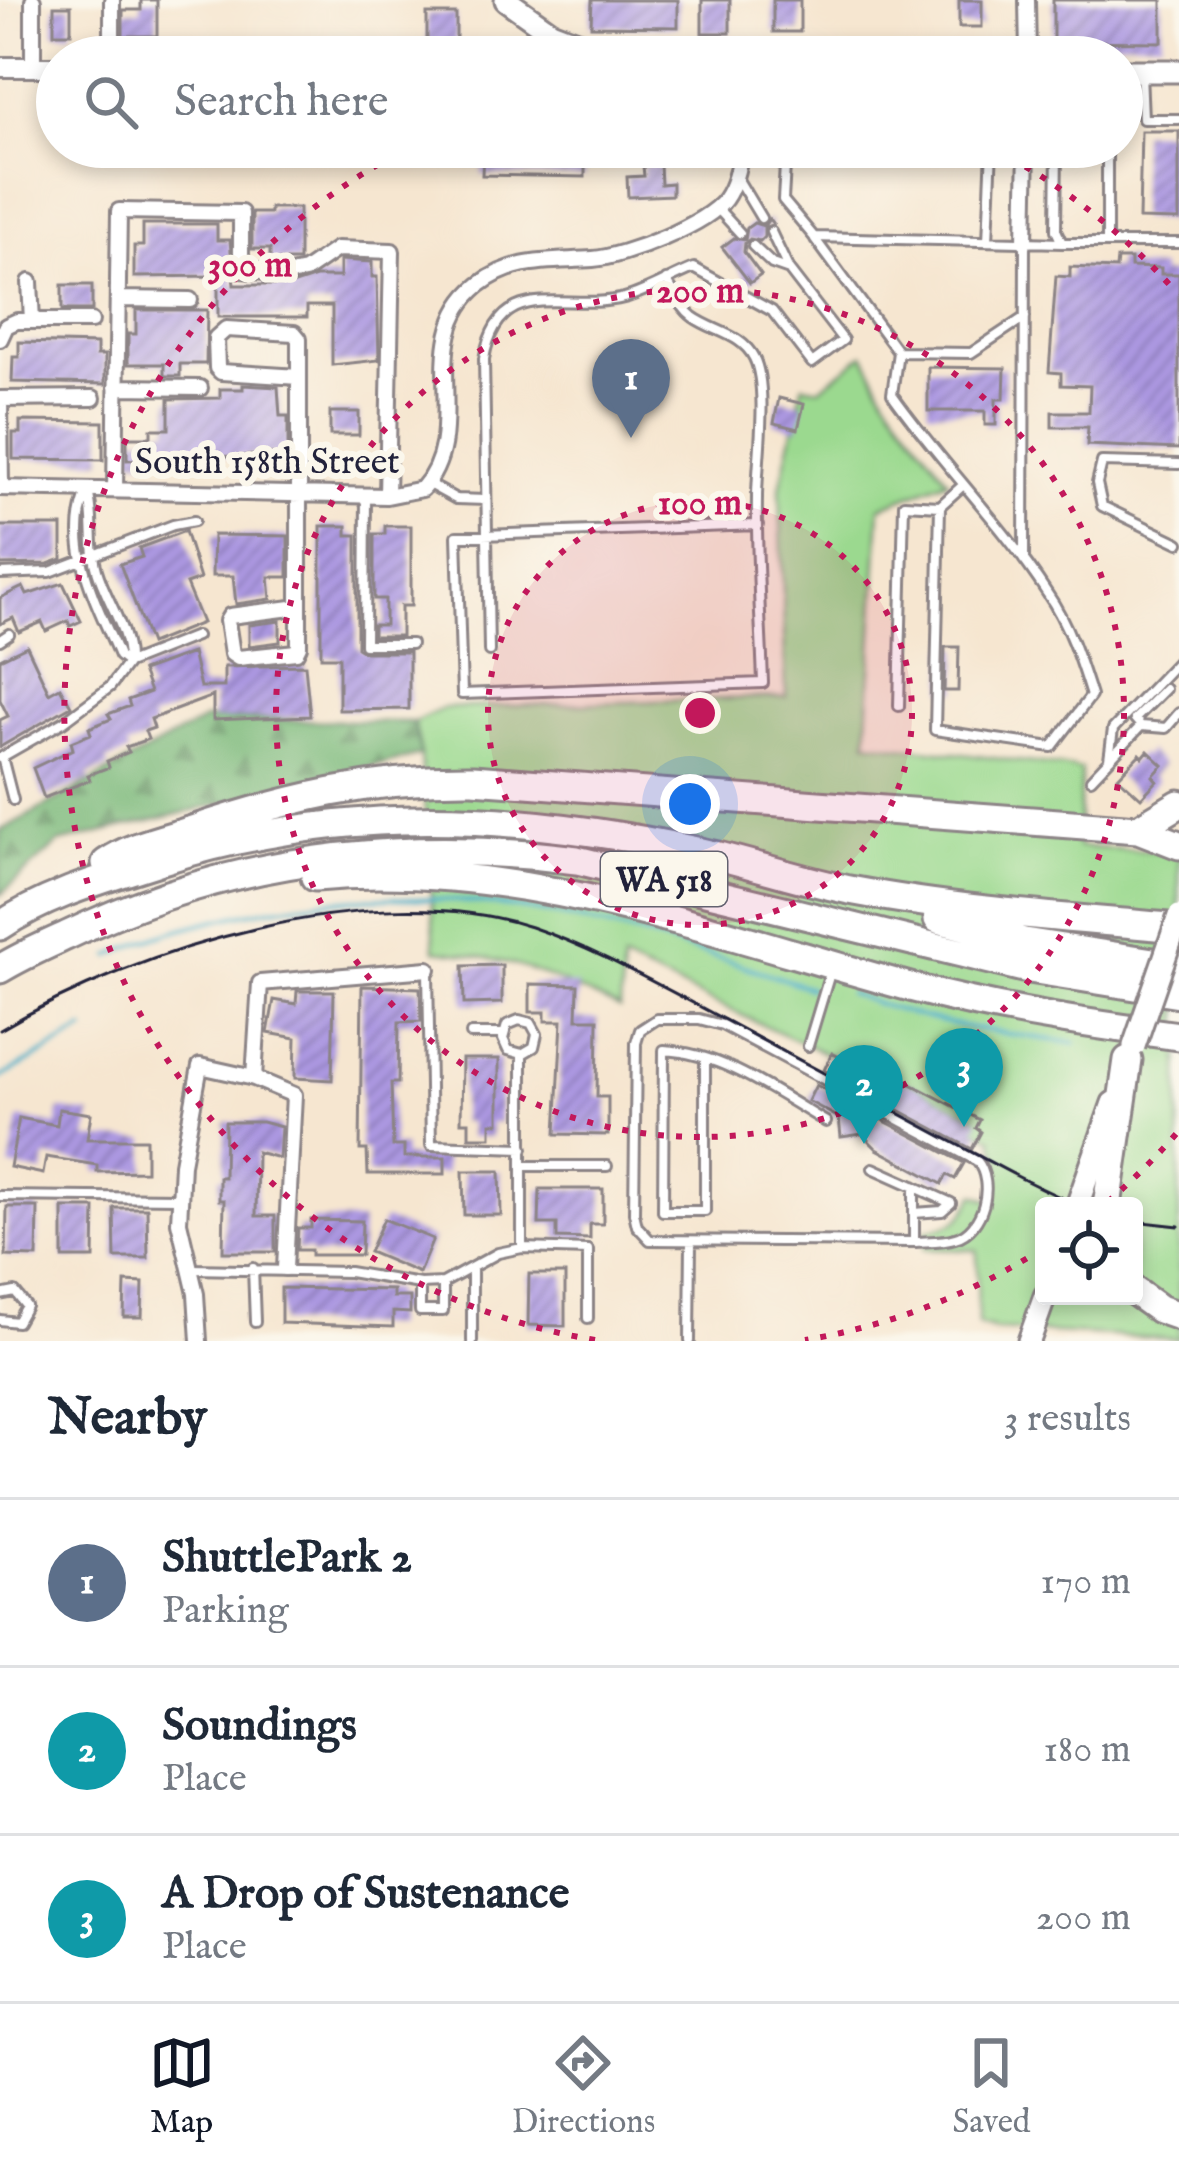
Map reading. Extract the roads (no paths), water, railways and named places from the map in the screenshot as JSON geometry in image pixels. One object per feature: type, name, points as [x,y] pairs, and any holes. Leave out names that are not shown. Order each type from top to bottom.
[{"type":"highway","points":[[69,890],[115,857],[206,825],[295,797],[415,778],[1138,829],[1179,845]]},
{"type":"highway","points":[[1138,829],[1179,803]]},
{"type":"highway","name":"WA 518","points":[[0,926],[69,890],[262,834],[395,820],[472,818],[638,839],[848,890],[1024,941],[1179,966]]},
{"type":"highway","name":"WA 518","points":[[0,969],[108,915],[247,870],[394,851],[506,851],[653,877],[1023,968],[1179,993]]},
{"type":"highway","points":[[145,902],[267,881],[335,875],[452,875],[520,883],[605,900],[832,966],[1050,1018],[1179,1036]]},
{"type":"highway","points":[[848,890],[954,907],[1179,928]]},
{"type":"highway","points":[[1108,1197],[1128,1060]]},
{"type":"highway","points":[[1143,1297],[1179,1316]]},
{"type":"main road","points":[[506,0],[562,36]]},
{"type":"main road","points":[[1143,71],[1179,71]]},
{"type":"main road","points":[[1080,1197],[1179,916]]},
{"type":"main road","points":[[1029,1341],[1042,1305]]},
{"type":"street","points":[[0,67],[33,67],[33,0]]},
{"type":"street","points":[[112,0],[112,36]]},
{"type":"street","points":[[1027,0],[1028,36]]},
{"type":"street","points":[[547,36],[551,32]]},
{"type":"street","points":[[717,208],[737,168]]},
{"type":"street","points":[[1025,242],[1027,168]]},
{"type":"street","name":"South 158th Street","points":[[0,488],[387,496],[422,489],[444,449],[444,351],[449,326],[455,311],[480,284],[536,260],[613,256],[705,218],[717,208]]},
{"type":"street","points":[[115,490],[119,211],[241,213],[241,270],[290,274],[304,271],[338,249],[392,250],[387,496]]},
{"type":"street","points":[[30,282],[32,321]]},
{"type":"street","points":[[118,299],[190,300]]},
{"type":"street","points":[[3,333],[32,321],[92,321]]},
{"type":"street","points":[[299,377],[221,373],[217,368],[219,332],[293,333],[299,338],[299,377],[299,494],[299,607],[299,646],[296,652],[238,658],[232,654],[230,616],[299,607]]},
{"type":"street","points":[[116,387],[200,388]]},
{"type":"street","points":[[0,488],[0,399],[93,398]]},
{"type":"street","points":[[254,1078],[260,983],[428,969]]},
{"type":"street","points":[[199,1341],[191,1269],[179,1222],[182,1164],[200,1066],[254,1078],[293,1095],[285,1268]]},
{"type":"lane","points":[[1143,119],[1179,119]]},
{"type":"lane","points":[[785,168],[783,200],[898,352],[892,394],[1056,607],[1091,696],[1052,747],[935,730],[940,506]]},
{"type":"lane","points":[[988,242],[991,168]]},
{"type":"lane","points":[[1057,168],[1056,230],[1062,243]]},
{"type":"lane","points":[[1107,168],[1107,243]]},
{"type":"lane","points":[[735,176],[761,218]]},
{"type":"lane","points":[[717,208],[740,233]]},
{"type":"lane","points":[[489,651],[484,359],[493,328],[506,314],[535,300],[620,299],[694,268],[772,311],[812,363],[843,340],[789,270],[771,232]]},
{"type":"lane","points":[[814,237],[1179,243]]},
{"type":"lane","points":[[1024,562],[1025,242]]},
{"type":"lane","points":[[753,246],[772,264],[789,270]]},
{"type":"lane","points":[[666,280],[693,317],[743,343],[758,369],[763,683],[462,694],[457,536],[758,525]]},
{"type":"lane","points":[[898,352],[971,353],[1025,317]]},
{"type":"lane","points":[[1179,464],[1102,462],[1096,483],[1102,506],[1179,543]]},
{"type":"lane","points":[[427,484],[456,499],[486,500]]},
{"type":"lane","points":[[898,706],[904,505],[940,506],[962,486]]},
{"type":"lane","points":[[88,490],[94,511],[95,566],[128,646],[128,663]]},
{"type":"lane","points":[[88,490],[81,507],[82,560],[119,656],[128,663]]},
{"type":"lane","points":[[366,495],[365,644],[411,644]]},
{"type":"lane","points":[[0,574],[50,572],[194,521]]},
{"type":"lane","points":[[13,800],[1,758],[63,722],[110,687],[128,663],[196,637]]},
{"type":"lane","points":[[1109,759],[1112,729],[1179,660]]},
{"type":"lane","points":[[1165,688],[1136,719],[1141,726],[1166,728],[1179,713]]},
{"type":"lane","points":[[1091,778],[1141,726]]},
{"type":"lane","points":[[808,1046],[832,966]]},
{"type":"lane","points":[[428,969],[431,1145],[523,1148]]},
{"type":"lane","points":[[664,1018],[722,1025],[977,1162],[986,1173],[988,1187],[969,1230],[956,1238],[914,1242],[650,1240],[637,1226],[634,1213],[636,1043],[645,1025],[664,1018]]},
{"type":"lane","points":[[519,1020],[535,1027],[534,1047],[522,1054],[508,1049],[503,1034],[507,1025],[519,1020]]},
{"type":"lane","points":[[471,1034],[503,1034]]},
{"type":"lane","points":[[705,1058],[705,1211],[663,1211],[664,1050],[692,1052],[705,1058],[826,1122]]},
{"type":"lane","points":[[522,1054],[522,1249]]},
{"type":"lane","points":[[523,1166],[607,1166]]},
{"type":"lane","points":[[873,1168],[951,1203],[942,1210],[914,1213]]},
{"type":"lane","points":[[914,1186],[914,1242]]},
{"type":"lane","points":[[0,1196],[180,1198]]},
{"type":"lane","points":[[690,1341],[691,1242]]},
{"type":"lane","points":[[191,1269],[285,1268],[443,1283],[498,1253],[588,1250],[589,1318]]},
{"type":"lane","points":[[253,1268],[255,1322]]},
{"type":"lane","points":[[472,1270],[472,1341]]},
{"type":"lane","points":[[420,1284],[419,1311],[443,1311],[443,1283]]},
{"type":"lane","points":[[0,1294],[15,1292],[26,1306],[17,1322],[0,1320]]},
{"type":"waterway","points":[[111,956],[191,926],[317,902],[460,901],[600,924],[810,988]]},
{"type":"waterway","points":[[849,993],[932,1019],[1075,1043]]},
{"type":"waterway","points":[[0,1078],[85,1030]]},
{"type":"tram line","points":[[0,1030],[119,972],[258,928],[330,915],[400,910],[468,913],[531,927],[614,962],[1060,1197]]},
{"type":"tram line","points":[[1143,1222],[1179,1226]]},
{"type":"place","name":"ShuttlePark 2","points":[[631,438]]},
{"type":"place","name":"A Drop of Sustenance","points":[[964,1127]]},
{"type":"place","name":"Soundings","points":[[864,1144]]}]
